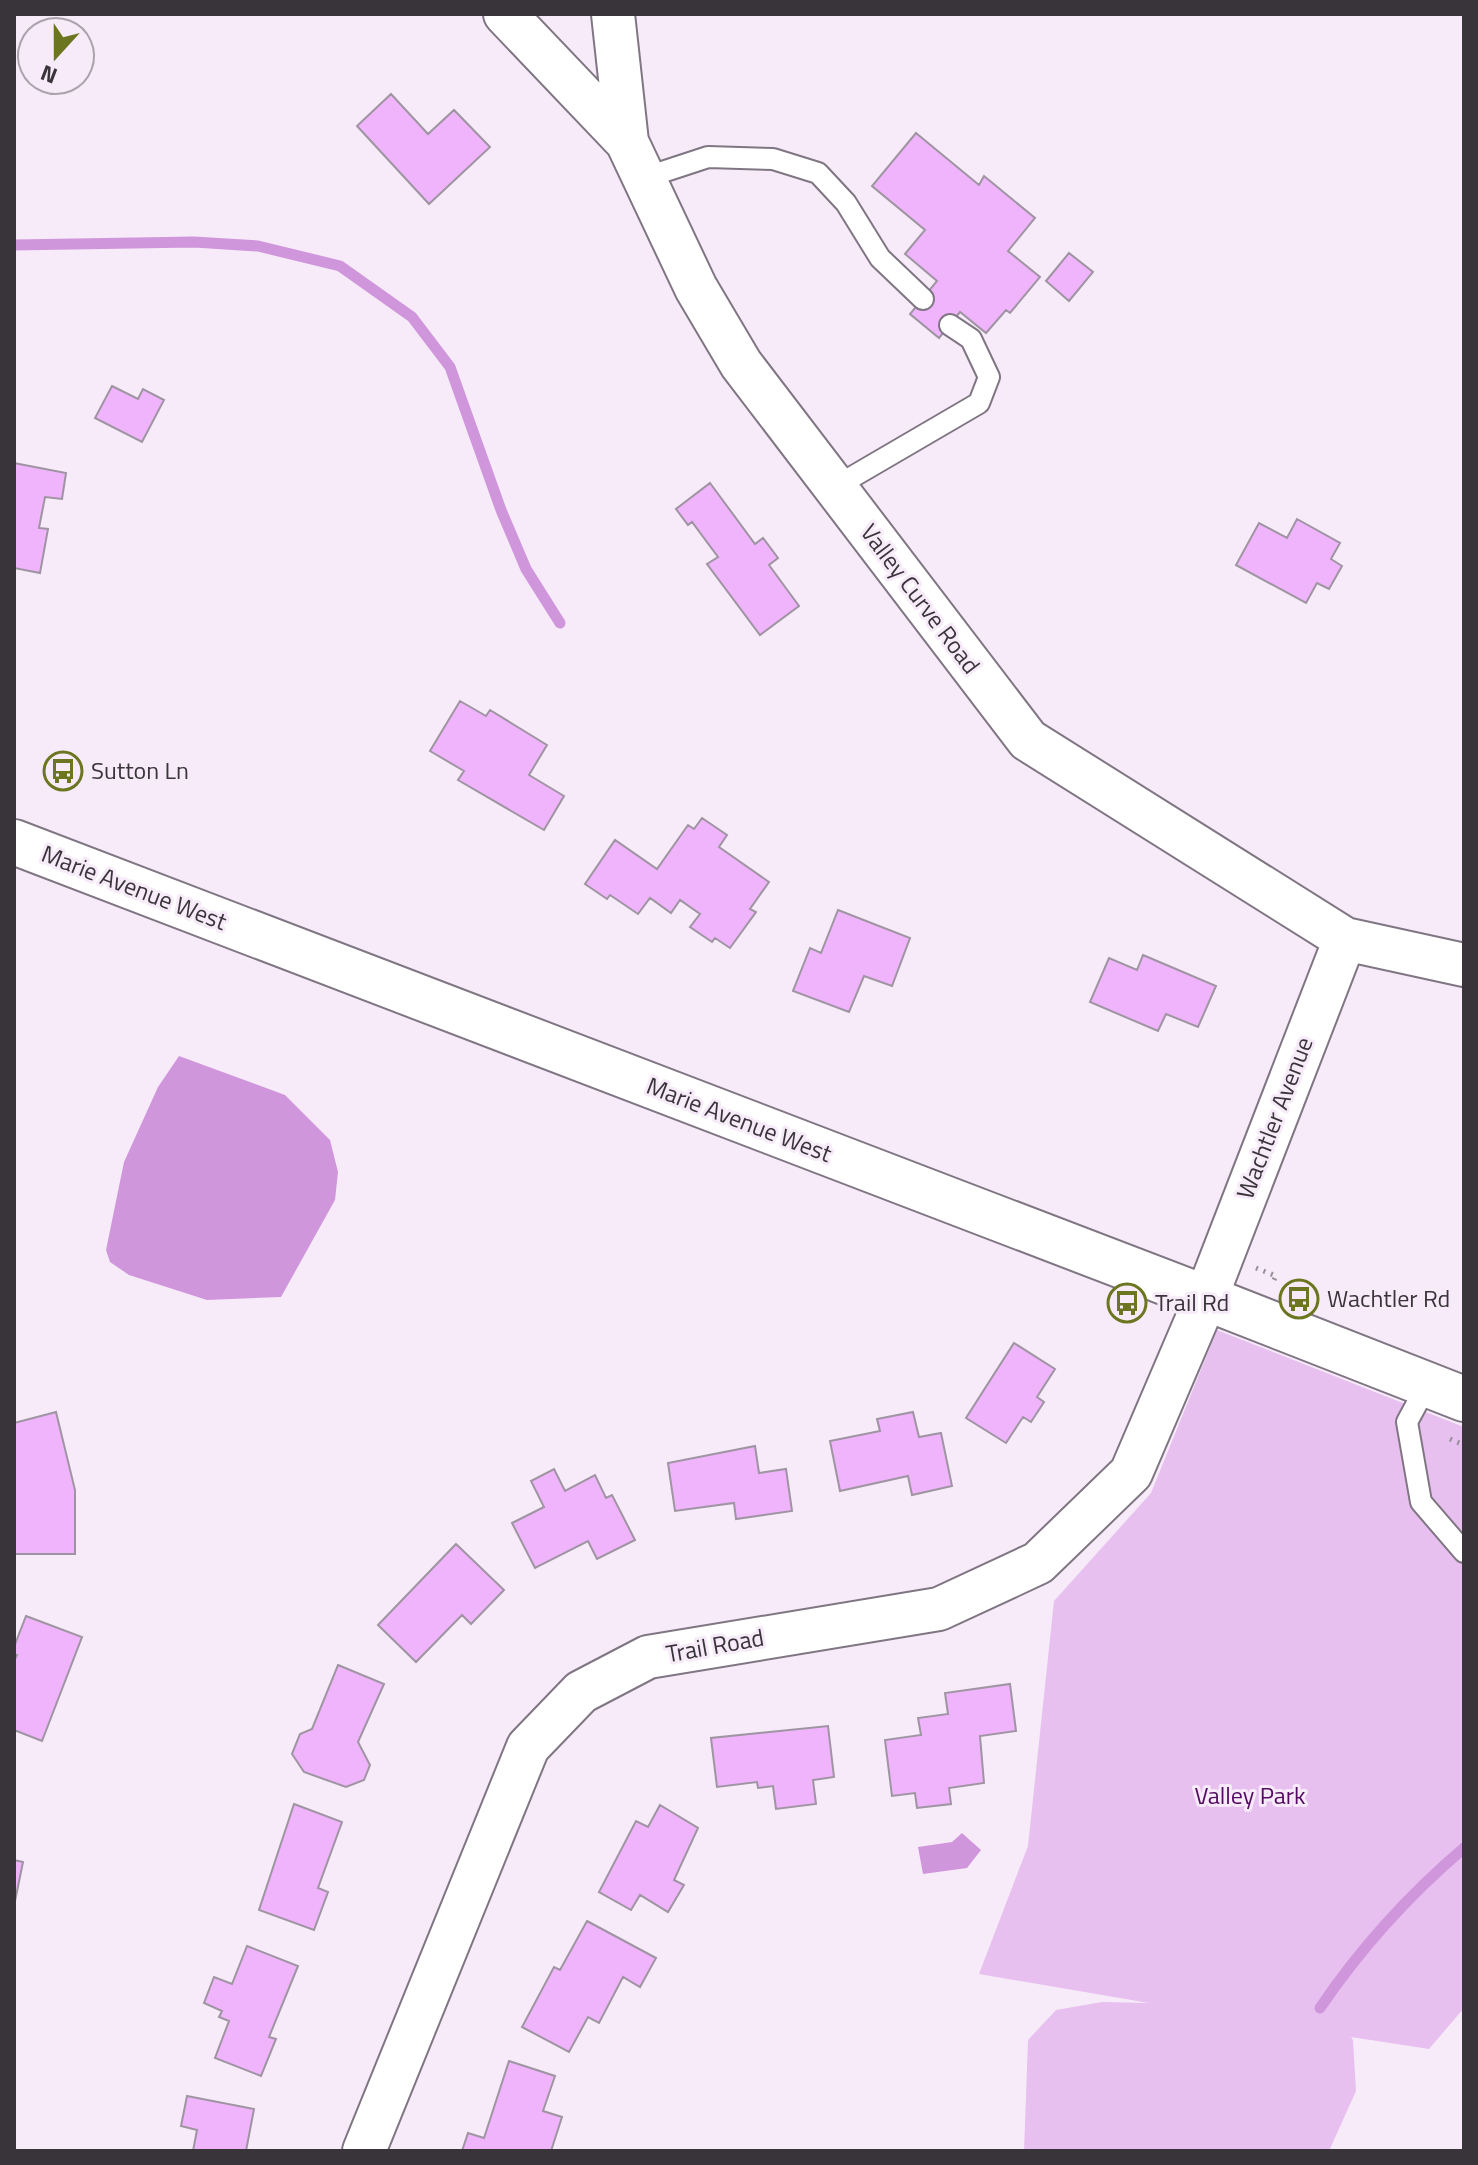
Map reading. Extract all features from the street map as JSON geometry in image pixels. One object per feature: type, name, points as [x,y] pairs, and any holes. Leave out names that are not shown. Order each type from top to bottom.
[{"type":"street","points":[[505,14],[636,160]]},
{"type":"street","name":"Valley Curve Road","points":[[613,14],[636,160],[696,288],[741,364],[1028,740],[1345,939],[1464,965]]},
{"type":"street","name":"Marie Avenue West","points":[[14,842],[1445,1392]]},
{"type":"street","name":"Wachtler Avenue","points":[[1206,1298],[1345,939]]},
{"type":"street","name":"Trail Road","points":[[364,2151],[528,1747],[581,1692],[648,1657],[939,1609],[1038,1563],[1131,1473],[1206,1298]]},
{"type":"lane","points":[[636,160],[708,157],[773,159],[818,173],[846,203],[880,258],[923,299]]},
{"type":"lane","points":[[835,487],[979,403],[989,377],[971,339],[950,325]]},
{"type":"lane","points":[[1445,1392],[1407,1422],[1421,1502],[1464,1552]]},
{"type":"green space","name":"Valley Park","points":[[1217,1330],[1464,1427],[1464,2008],[1429,2049],[1351,2037],[1356,2091],[1329,2151],[1024,2151],[1028,2040],[1056,2010],[1102,2002],[1149,2003],[979,1974],[1028,1846],[1054,1601],[1151,1493]]},
{"type":"shaded area","points":[[179,1056],[285,1095],[330,1140],[338,1172],[335,1200],[281,1297],[207,1300],[129,1275],[110,1262],[106,1250],[124,1162],[158,1087]]},
{"type":"shaded area","points":[[962,1833],[981,1850],[967,1868],[923,1874],[918,1847],[952,1842]]},
{"type":"building","points":[[391,94],[428,134],[454,110],[490,147],[429,204],[357,126]]},
{"type":"building","points":[[916,133],[979,185],[984,176],[1035,218],[1008,251],[1040,277],[1010,313],[1006,310],[986,333],[960,312],[939,338],[910,314],[937,281],[905,254],[925,230],[872,186]]},
{"type":"building","points":[[1069,253],[1093,272],[1069,301],[1046,281]]},
{"type":"building","points":[[112,386],[138,399],[143,389],[164,400],[142,442],[95,418]]},
{"type":"building","points":[[14,463],[66,473],[62,499],[45,497],[39,528],[48,529],[40,573],[14,568]]},
{"type":"building","points":[[710,483],[755,544],[763,538],[778,558],[769,565],[799,606],[760,635],[707,564],[718,557],[692,522],[688,525],[676,509]]},
{"type":"building","points":[[1297,519],[1340,543],[1331,559],[1342,566],[1329,589],[1317,583],[1306,603],[1236,565],[1259,523],[1287,538]]},
{"type":"building","points":[[460,701],[486,716],[490,710],[547,745],[529,775],[564,796],[544,830],[458,780],[464,771],[430,751]]},
{"type":"building","points":[[702,818],[727,835],[719,847],[769,882],[750,909],[756,912],[730,948],[715,938],[712,942],[690,927],[700,914],[680,900],[671,913],[650,898],[638,914],[610,895],[607,899],[585,884],[615,840],[657,869],[688,825],[694,829]]},
{"type":"building","points":[[838,910],[910,938],[892,986],[864,976],[849,1012],[793,991],[810,948],[821,953]]},
{"type":"building","points":[[1143,955],[1216,986],[1198,1027],[1166,1014],[1158,1031],[1090,1002],[1109,958],[1137,970]]},
{"type":"building","points":[[1014,1343],[1055,1369],[1037,1397],[1044,1402],[1031,1422],[1023,1417],[1006,1443],[966,1418]]},
{"type":"building","points":[[56,1412],[75,1490],[75,1554],[15,1554],[14,1423]]},
{"type":"building","points":[[913,1412],[919,1437],[941,1433],[952,1486],[912,1495],[908,1476],[840,1491],[830,1441],[880,1431],[877,1419]]},
{"type":"building","points":[[755,1446],[759,1473],[786,1469],[792,1511],[736,1519],[734,1503],[675,1511],[668,1463]]},
{"type":"building","points":[[554,1469],[565,1491],[595,1475],[606,1498],[612,1495],[635,1540],[597,1559],[588,1541],[535,1568],[512,1523],[544,1507],[531,1481]]},
{"type":"building","points":[[456,1544],[504,1590],[471,1624],[462,1615],[416,1662],[378,1625]]},
{"type":"building","points":[[26,1616],[82,1637],[42,1741],[14,1730],[14,1661],[17,1655],[14,1654],[14,1647]]},
{"type":"building","points":[[338,1665],[384,1684],[358,1742],[370,1765],[364,1780],[346,1787],[304,1772],[292,1754],[300,1734],[312,1729]]},
{"type":"building","points":[[1010,1684],[1016,1731],[980,1736],[984,1783],[949,1788],[951,1804],[917,1808],[915,1793],[892,1796],[885,1740],[921,1735],[918,1718],[948,1714],[945,1693]]},
{"type":"building","points":[[828,1726],[834,1777],[813,1780],[816,1804],[776,1809],[773,1786],[758,1788],[757,1782],[717,1787],[711,1738]]},
{"type":"building","points":[[294,1804],[342,1822],[318,1888],[328,1892],[314,1930],[259,1910]]},
{"type":"building","points":[[660,1805],[698,1828],[674,1880],[684,1885],[668,1912],[640,1895],[631,1910],[599,1892],[636,1821],[648,1827]]},
{"type":"building","points":[[14,1860],[23,1862],[14,1906]]},
{"type":"building","points":[[587,1921],[656,1958],[640,1987],[623,1977],[599,2023],[588,2017],[569,2052],[522,2027],[554,1967],[560,1970]]},
{"type":"building","points":[[247,1946],[298,1966],[269,2037],[276,2039],[261,2076],[215,2058],[229,2021],[219,2017],[222,2011],[204,2003],[214,1977],[232,1984]]},
{"type":"building","points":[[509,2061],[555,2076],[543,2111],[562,2117],[551,2151],[462,2151],[468,2133],[484,2138]]},
{"type":"building","points":[[187,2096],[254,2109],[246,2151],[193,2151],[197,2130],[181,2126]]},
{"type":"waterway","points":[[14,245],[194,242],[258,246],[340,266],[412,317],[450,367],[501,510],[526,569],[560,623]]},
{"type":"waterway","points":[[1320,2008],[1387,1923],[1464,1848]]},
{"type":"place","name":"Sutton Ln","points":[[63,771]]},
{"type":"place","name":"Wachtler Rd","points":[[1299,1299]]},
{"type":"place","name":"Trail Rd","points":[[1127,1303]]}]
